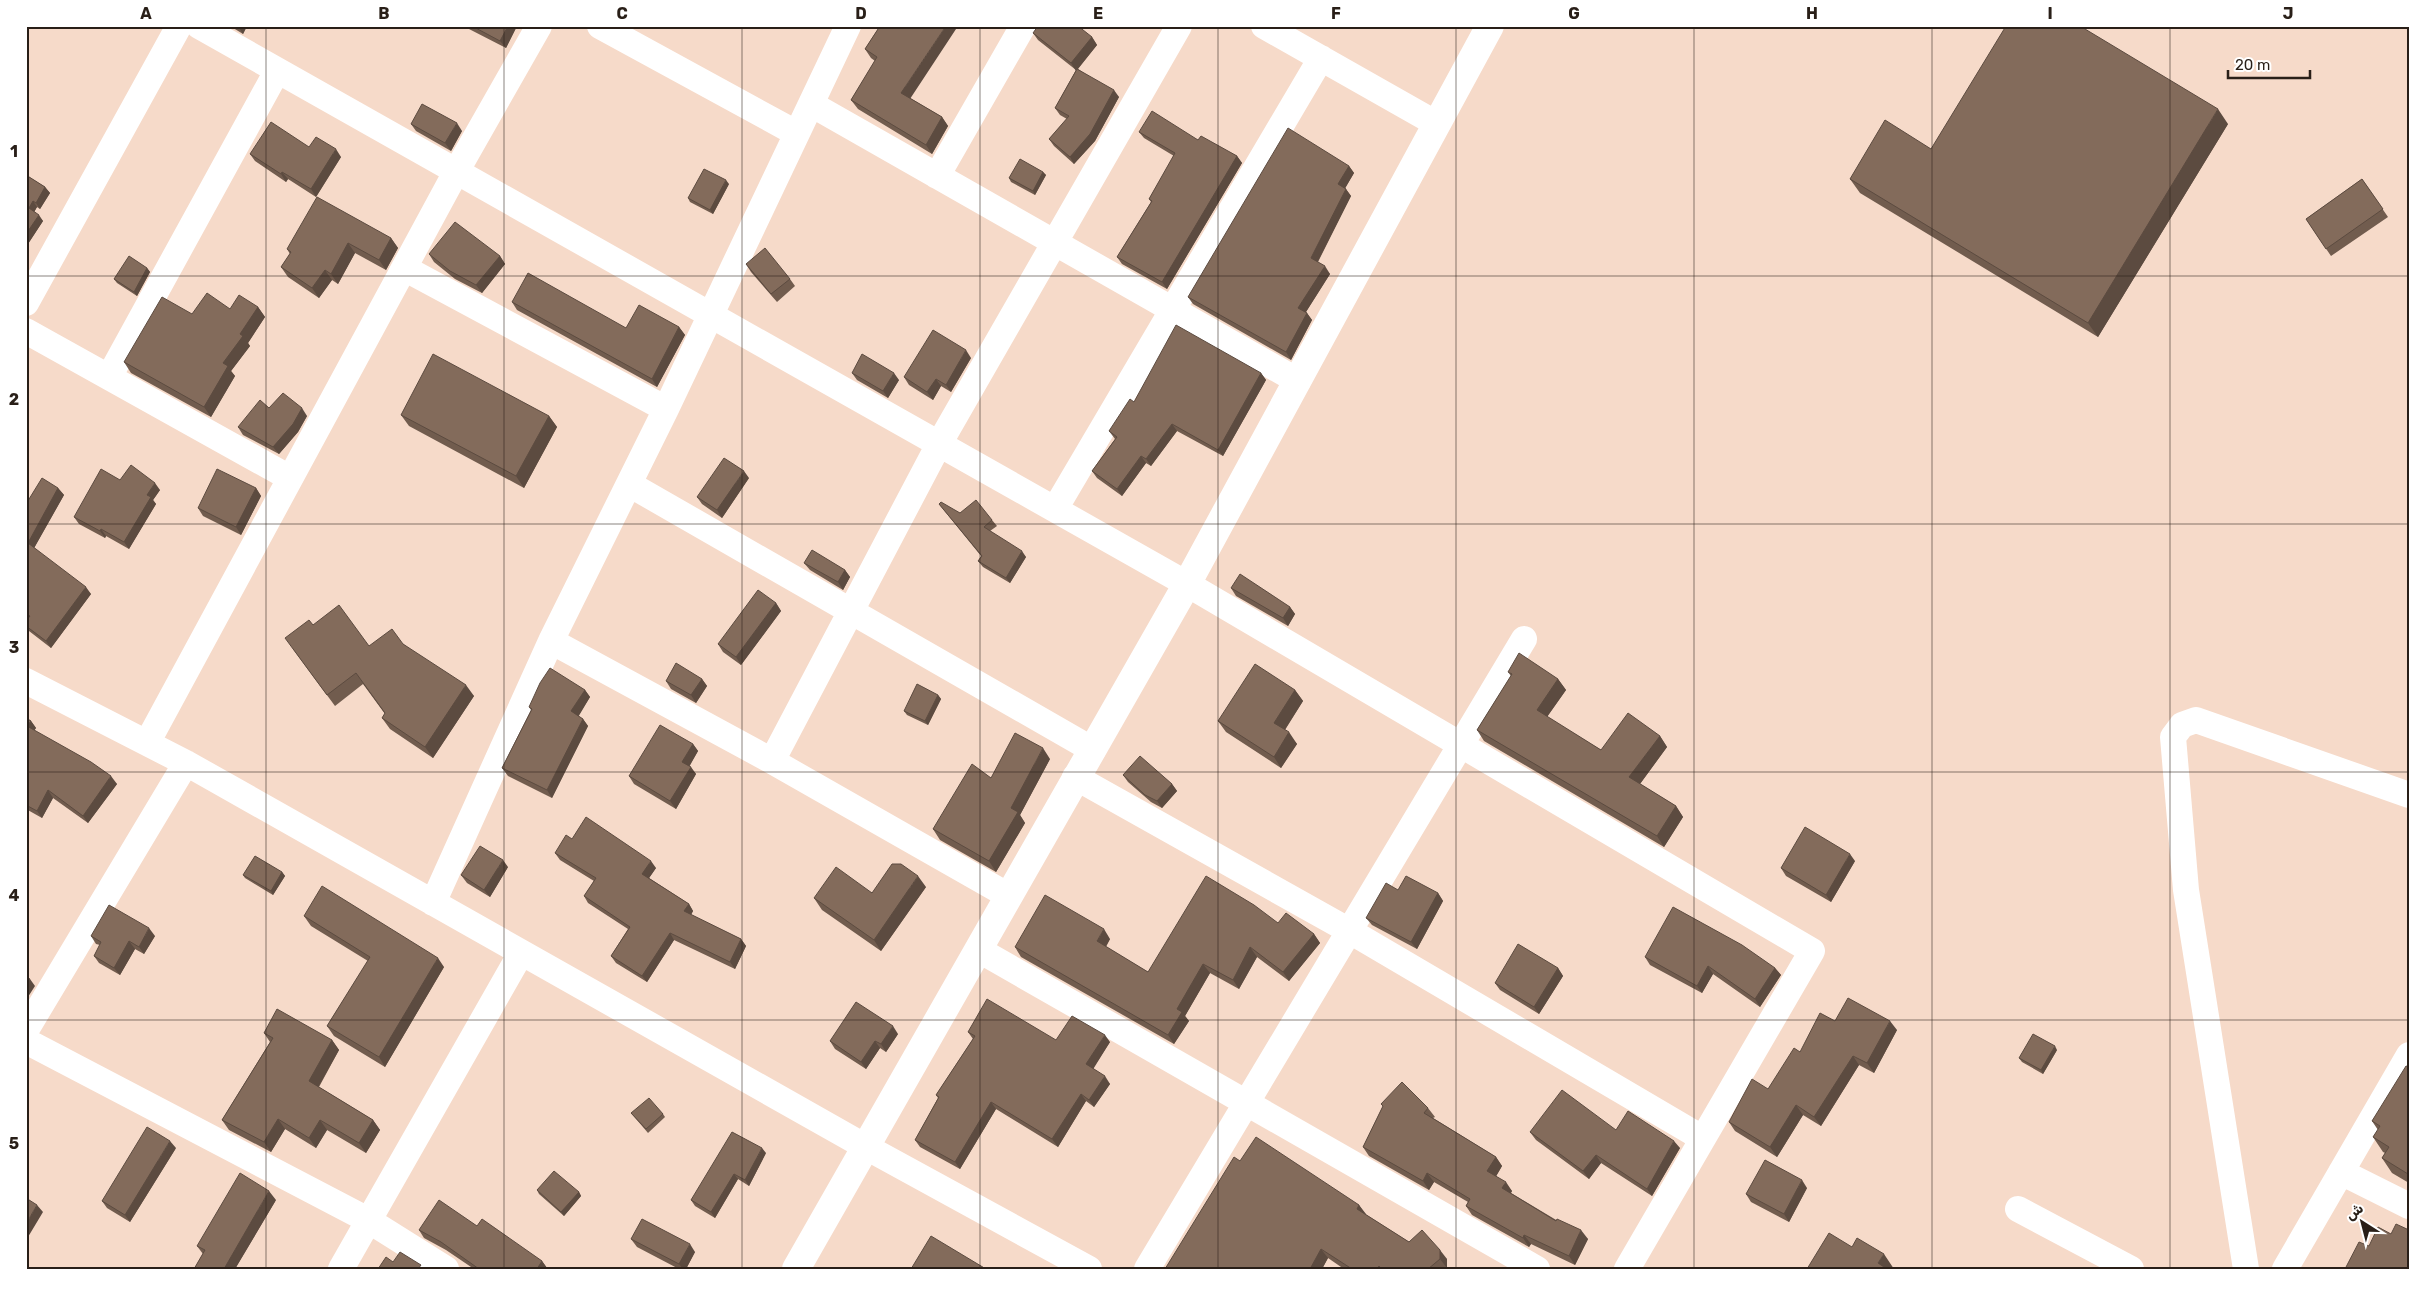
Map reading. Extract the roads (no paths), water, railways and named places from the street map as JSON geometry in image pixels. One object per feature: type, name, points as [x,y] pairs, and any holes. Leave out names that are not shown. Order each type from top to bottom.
[{"type":"main road","points":[[796,1269],[979,950],[1075,777],[1093,750],[1187,584],[1490,26]]},
{"type":"street","points":[[26,303],[179,26]]},
{"type":"street","points":[[199,26],[1187,584],[1812,951],[1627,1269]]},
{"type":"street","points":[[147,743],[456,172],[539,26]]},
{"type":"street","points":[[600,26],[796,133]]},
{"type":"street","points":[[433,903],[552,641],[711,316],[848,26]]},
{"type":"street","points":[[937,176],[1023,26]]},
{"type":"street","points":[[772,761],[939,444],[1178,26]]},
{"type":"street","points":[[1264,26],[1437,124]]},
{"type":"street","points":[[1055,509],[1321,58]]},
{"type":"street","points":[[109,377],[277,71]]},
{"type":"street","points":[[811,104],[1298,381]]},
{"type":"street","points":[[404,268],[666,408]]},
{"type":"street","points":[[26,331],[290,478]]},
{"type":"street","points":[[628,484],[1093,750]]},
{"type":"street","points":[[1147,1269],[1348,930],[1524,639]]},
{"type":"street","points":[[552,641],[772,761],[1009,896]]},
{"type":"street","points":[[26,681],[186,763],[866,1147],[1089,1269]]},
{"type":"street","points":[[2246,1269],[2186,890],[2173,737],[2182,725],[2196,720],[2409,795]]},
{"type":"street","points":[[26,1030],[186,763]]},
{"type":"street","points":[[1075,777],[1348,930],[1702,1138]]},
{"type":"street","points":[[979,950],[1537,1269]]},
{"type":"street","points":[[341,1269],[522,952]]},
{"type":"street","points":[[26,1041],[368,1220],[446,1269]]},
{"type":"street","points":[[2285,1269],[2409,1055]]},
{"type":"street","points":[[2341,1172],[2409,1206]]},
{"type":"street","points":[[2018,1209],[2131,1269]]}]
